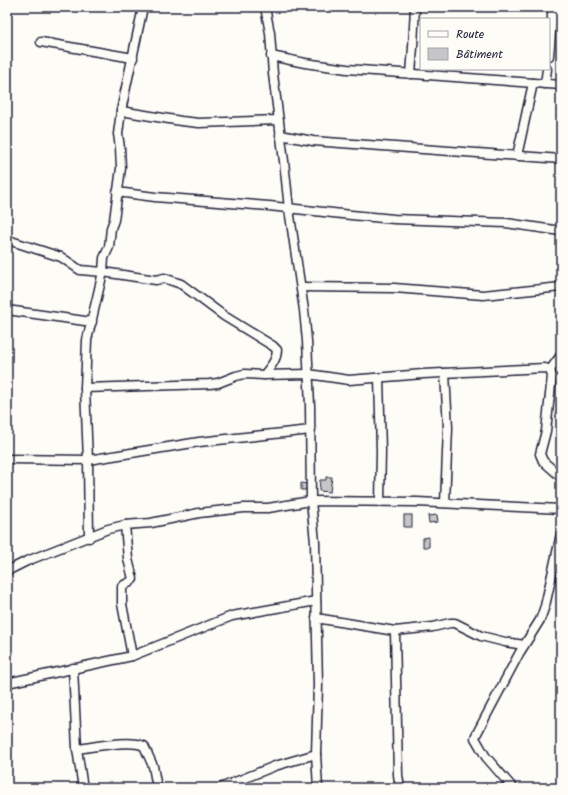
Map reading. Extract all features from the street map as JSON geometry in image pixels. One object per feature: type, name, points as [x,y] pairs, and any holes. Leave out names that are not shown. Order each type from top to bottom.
[{"type":"street","points":[[88,538],[88,460],[85,388],[88,340],[103,272],[104,258],[109,247],[111,228],[114,220],[121,168],[118,134],[121,111],[143,7]]},
{"type":"street","points":[[265,7],[270,33],[278,120],[289,209],[304,310],[311,430],[312,501],[315,542],[318,685],[316,754],[318,788]]},
{"type":"street","points":[[411,74],[414,7]]},
{"type":"street","points":[[550,40],[552,7]]},
{"type":"street","points":[[41,42],[133,58]]},
{"type":"street","points":[[272,56],[305,63],[347,69],[561,85]]},
{"type":"street","points":[[545,84],[547,70]]},
{"type":"street","points":[[517,156],[534,83]]},
{"type":"street","points":[[121,111],[199,123],[278,120]]},
{"type":"street","points":[[280,135],[313,141],[561,159]]},
{"type":"street","points":[[117,192],[155,197],[394,219],[506,223],[561,231]]},
{"type":"street","points":[[8,240],[61,257],[80,270],[156,280],[164,278],[181,284],[224,316],[274,346],[277,350],[275,361],[264,375]]},
{"type":"street","points":[[301,287],[394,288],[483,295],[561,288]]},
{"type":"street","points":[[7,310],[92,322]]},
{"type":"street","points":[[550,370],[561,355]]},
{"type":"street","points":[[85,388],[209,384],[244,374],[308,374],[349,380],[545,368],[550,370]]},
{"type":"street","points":[[550,370],[552,376],[546,431],[540,454],[543,460],[561,477]]},
{"type":"street","points":[[445,373],[448,428],[445,503]]},
{"type":"street","points":[[379,378],[382,451],[380,502]]},
{"type":"street","points":[[7,459],[88,460],[199,442],[311,430]]},
{"type":"street","points":[[7,571],[27,561],[108,529],[125,525],[151,523],[199,513],[268,508],[312,501],[445,503],[561,509]]},
{"type":"street","points":[[125,525],[127,547],[133,579],[122,586],[122,604],[132,656]]},
{"type":"street","points":[[513,788],[486,756],[475,738],[524,645],[540,620],[545,606],[561,534]]},
{"type":"street","points":[[7,683],[132,656],[232,616],[316,600]]},
{"type":"street","points":[[316,618],[395,631],[433,627],[450,623],[481,636],[524,645]]},
{"type":"street","points":[[395,631],[398,775],[400,788]]},
{"type":"street","points":[[73,668],[77,749],[83,788]]},
{"type":"street","points":[[77,749],[130,743],[144,746],[153,766],[156,788]]},
{"type":"street","points":[[220,788],[275,766],[316,754]]},
{"type":"building","points":[[326,477],[332,477],[330,492],[319,491],[320,480],[326,480]]},
{"type":"building","points":[[301,483],[307,484],[306,490],[301,490]]},
{"type":"building","points":[[404,515],[412,515],[412,527],[404,527]]},
{"type":"building","points":[[437,515],[438,522],[429,523],[428,516]]},
{"type":"building","points":[[429,537],[429,547],[423,547],[423,538]]}]
